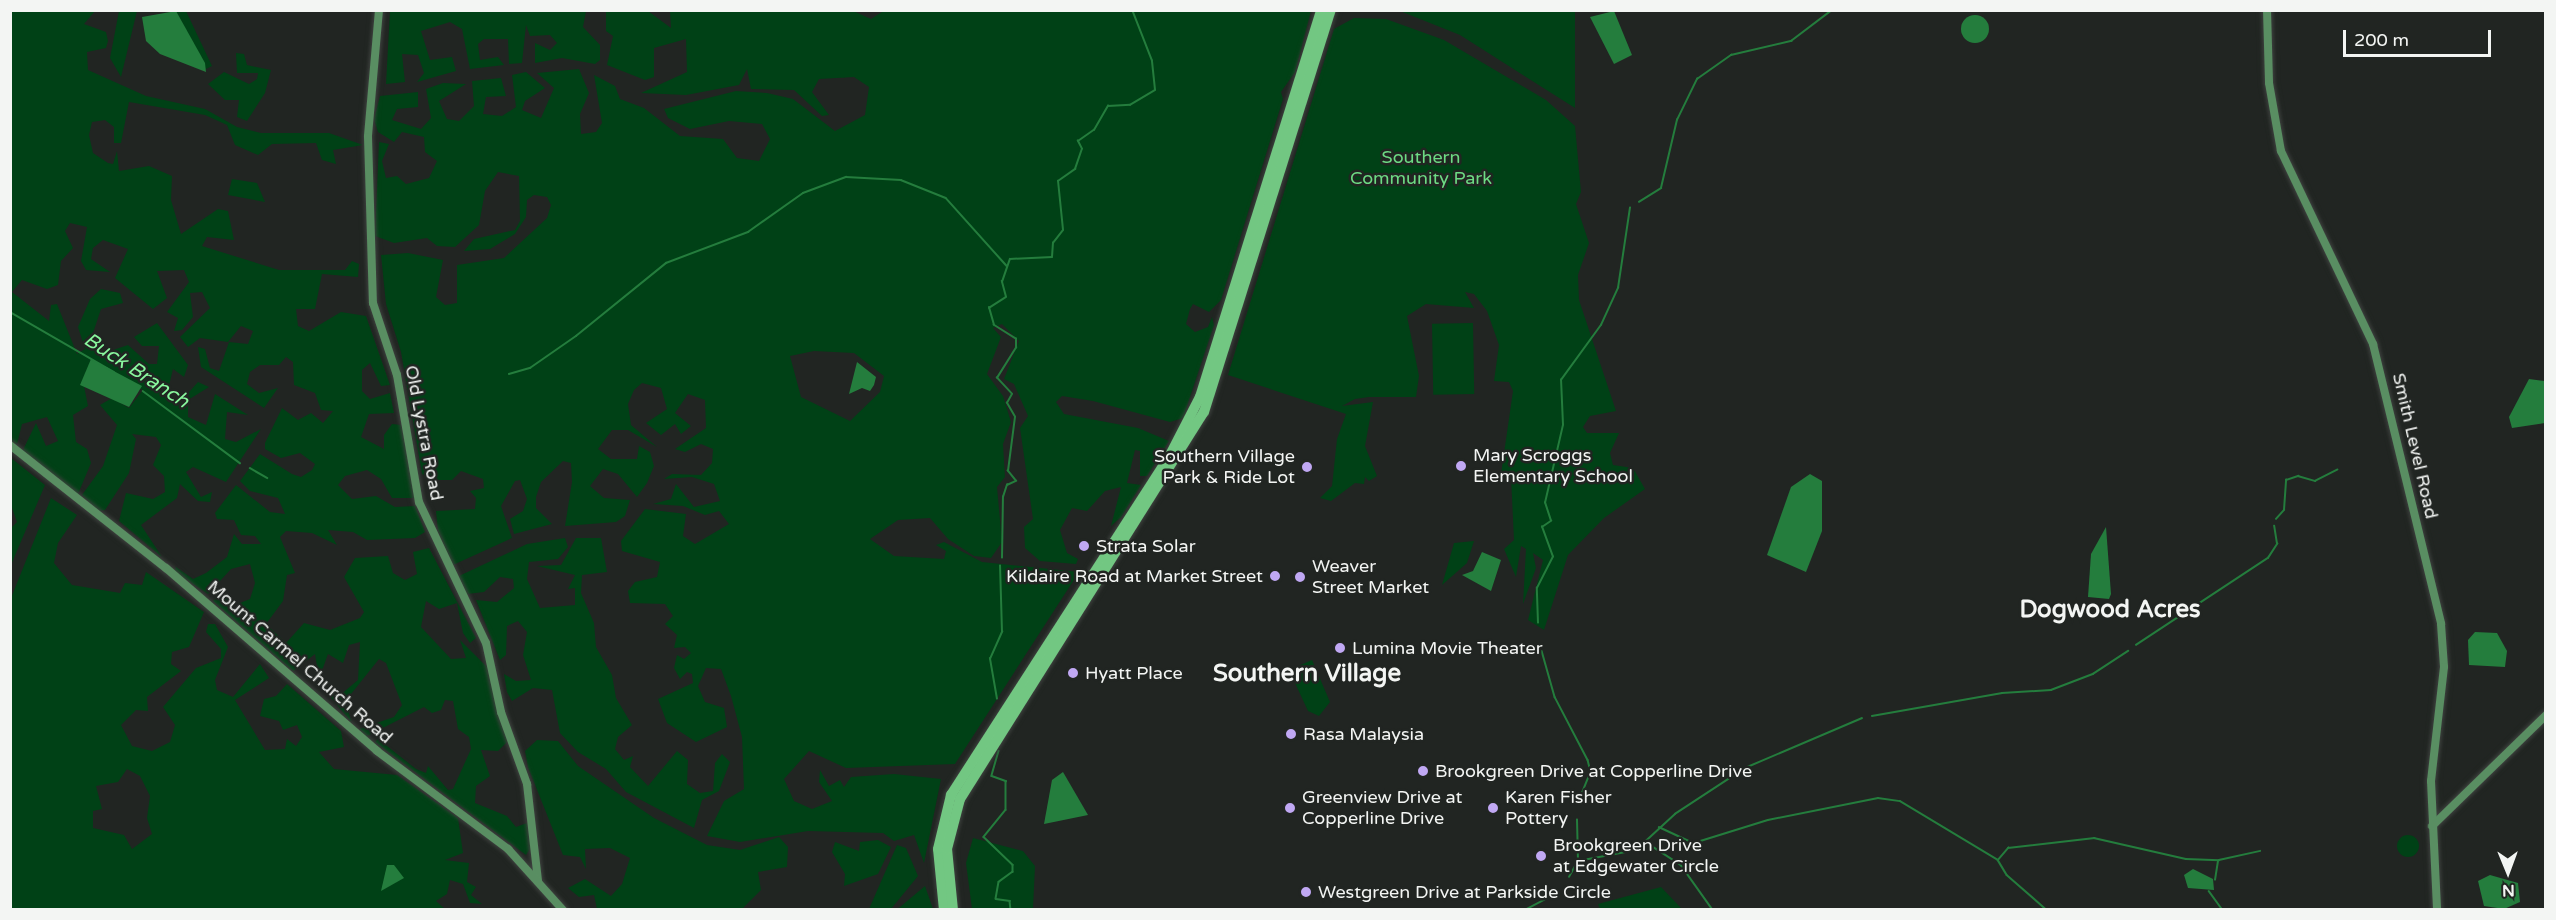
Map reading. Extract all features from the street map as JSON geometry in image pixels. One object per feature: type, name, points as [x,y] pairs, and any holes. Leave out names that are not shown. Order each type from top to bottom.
[{"type":"highway","points":[[944,909],[938,849],[951,795],[1170,455],[1200,397],[1321,10]]},
{"type":"highway","points":[[953,909],[947,849],[960,799],[1204,412],[1332,10]]},
{"type":"main road","name":"Old Lystra Road","points":[[379,10],[368,130],[373,303],[397,375],[419,502],[486,643],[501,712],[527,784],[538,881]]},
{"type":"main road","name":"Smith Level Road","points":[[2267,10],[2269,84],[2281,151],[2373,344],[2441,624],[2444,668],[2432,826],[2437,909]]},
{"type":"main road","name":"Mount Carmel Church Road","points":[[10,445],[166,568],[377,751],[478,824],[538,881],[563,909]]},
{"type":"main road","points":[[2432,826],[2546,715]]},
{"type":"green space","points":[[851,10],[871,19],[885,10],[1311,11],[1295,72],[1281,92],[1283,99],[1221,300],[1209,312],[1193,304],[1190,309],[1186,324],[1195,332],[1208,327],[1212,317],[1214,325],[1183,418],[1170,422],[1093,401],[1062,396],[1056,402],[1064,414],[1138,428],[1169,441],[1147,476],[1140,476],[1140,451],[1135,450],[1127,483],[1141,485],[1121,517],[1111,526],[1121,487],[1105,491],[1087,511],[1072,508],[1060,530],[1067,553],[1078,559],[1076,564],[1040,561],[1025,548],[1024,527],[1033,519],[1020,428],[1028,416],[1014,384],[1004,379],[1019,341],[1002,324],[993,328],[1001,337],[987,374],[1003,396],[1011,422],[1003,444],[1005,477],[997,487],[1002,542],[991,558],[974,556],[948,539],[930,518],[898,520],[870,539],[894,556],[944,559],[946,551],[936,545],[944,542],[982,562],[1079,572],[955,764],[846,768],[809,751],[784,779],[794,801],[812,809],[832,801],[819,782],[820,770],[829,786],[840,780],[844,787],[851,777],[894,774],[941,779],[924,863],[914,835],[894,841],[883,833],[808,831],[740,842],[707,836],[724,801],[744,789],[742,737],[731,696],[721,669],[706,668],[698,686],[705,702],[724,708],[727,727],[696,742],[667,723],[658,699],[693,683],[692,674],[687,672],[680,679],[674,668],[677,655],[684,659],[691,653],[685,647],[674,648],[677,635],[665,624],[673,616],[665,604],[630,603],[628,591],[635,582],[657,577],[660,562],[622,551],[621,541],[645,509],[686,514],[683,536],[695,544],[729,524],[719,511],[705,515],[683,506],[653,504],[671,499],[676,484],[694,507],[720,501],[714,484],[692,477],[664,479],[672,474],[701,475],[712,463],[713,449],[701,444],[685,452],[675,449],[706,428],[705,400],[688,394],[675,413],[691,426],[681,434],[675,424],[661,435],[646,423],[667,409],[661,388],[642,383],[634,390],[628,404],[631,425],[657,447],[628,430],[612,430],[598,449],[611,459],[637,459],[639,446],[650,452],[654,466],[647,483],[637,497],[618,474],[603,469],[590,486],[604,498],[630,500],[625,516],[616,522],[565,526],[572,482],[571,463],[563,461],[541,482],[536,497],[536,508],[552,524],[514,534],[510,519],[523,511],[527,499],[520,480],[515,481],[501,506],[512,538],[453,565],[438,531],[436,511],[475,509],[476,498],[470,491],[484,488],[483,479],[461,471],[452,480],[433,480],[422,474],[401,352],[386,304],[381,255],[408,253],[443,260],[436,297],[445,305],[457,303],[457,265],[504,258],[547,218],[551,205],[547,197],[534,195],[527,200],[526,217],[515,234],[490,249],[464,251],[474,239],[515,230],[520,221],[519,176],[498,172],[485,191],[479,225],[455,247],[437,246],[427,238],[394,243],[375,236],[379,142],[389,144],[382,161],[386,178],[397,176],[406,184],[429,178],[437,161],[425,152],[424,137],[402,132],[394,142],[378,132],[374,119],[380,96],[418,92],[418,107],[397,109],[392,120],[421,129],[431,118],[426,89],[443,83],[466,84],[439,101],[447,119],[459,121],[474,106],[472,81],[501,78],[506,96],[486,97],[483,114],[502,116],[516,107],[512,75],[526,72],[545,88],[525,101],[522,110],[541,118],[554,88],[537,73],[579,69],[589,93],[580,114],[581,134],[596,132],[602,123],[594,75],[615,86],[620,99],[644,108],[680,136],[723,139],[737,158],[759,161],[770,139],[762,124],[729,121],[690,129],[668,118],[664,109],[736,91],[767,93],[793,99],[835,131],[865,115],[869,87],[854,77],[819,79],[812,92],[829,115],[822,116],[794,90],[751,89],[747,69],[739,85],[686,95],[641,93],[687,72],[686,39],[654,48],[654,77],[645,80],[607,65],[613,36],[606,31],[606,11],[648,11],[671,28],[670,11]],"holes":[[[814,351],[854,353],[884,376],[880,392],[850,421],[801,397],[790,356]]]},
{"type":"green space","points":[[10,11],[95,11],[84,24],[106,32],[108,41],[106,48],[87,52],[88,70],[146,96],[205,109],[237,127],[261,133],[329,133],[363,145],[333,150],[336,164],[322,160],[316,143],[272,144],[258,155],[235,145],[227,125],[205,115],[129,102],[121,143],[114,143],[114,127],[105,120],[92,122],[89,135],[93,153],[108,163],[113,164],[117,151],[119,171],[149,166],[172,176],[171,200],[181,234],[218,209],[228,211],[234,240],[207,237],[202,246],[279,270],[345,270],[352,261],[359,264],[358,277],[322,274],[315,309],[296,309],[298,326],[309,331],[341,312],[366,316],[390,385],[381,386],[370,363],[362,370],[362,391],[370,399],[390,393],[394,413],[369,414],[361,437],[384,449],[384,435],[392,424],[401,425],[415,498],[392,498],[381,479],[367,470],[345,476],[338,485],[352,499],[376,496],[395,507],[415,506],[425,532],[415,538],[367,540],[353,532],[328,530],[337,545],[312,533],[286,531],[280,537],[295,573],[287,575],[283,601],[266,624],[286,643],[304,623],[330,630],[360,618],[364,612],[344,577],[355,558],[388,556],[393,573],[405,580],[417,574],[413,552],[429,548],[476,638],[470,643],[463,633],[457,603],[439,609],[426,601],[421,627],[451,659],[466,658],[460,640],[487,667],[507,742],[498,751],[481,750],[490,776],[476,786],[475,803],[507,816],[516,827],[527,823],[533,844],[526,855],[375,742],[378,739],[416,769],[426,773],[428,766],[448,790],[453,789],[471,749],[469,737],[458,729],[453,701],[445,700],[441,710],[432,713],[424,707],[367,736],[359,729],[394,717],[402,705],[386,663],[379,659],[351,694],[347,708],[352,723],[324,689],[339,696],[358,680],[360,642],[349,645],[343,663],[328,654],[319,679],[315,654],[293,671],[213,601],[222,594],[235,605],[250,599],[255,583],[250,564],[231,569],[208,594],[174,571],[176,567],[193,579],[206,573],[227,557],[234,534],[242,544],[261,544],[255,536],[241,535],[234,520],[217,519],[215,513],[236,485],[270,512],[285,514],[278,498],[250,491],[240,481],[260,454],[301,477],[312,470],[315,464],[300,453],[281,458],[265,449],[265,443],[282,408],[298,420],[311,413],[323,423],[333,411],[321,410],[315,393],[294,385],[293,362],[286,357],[279,365],[260,365],[250,372],[247,384],[259,393],[278,388],[264,408],[201,367],[198,347],[205,349],[210,368],[219,371],[229,342],[248,344],[253,331],[241,326],[228,342],[200,338],[188,347],[180,337],[210,308],[202,292],[190,293],[193,317],[182,330],[174,331],[178,318],[167,312],[189,282],[184,270],[157,271],[167,298],[153,309],[115,278],[128,249],[103,240],[93,248],[91,259],[110,272],[86,270],[81,261],[87,227],[70,223],[65,231],[73,248],[61,261],[58,285],[47,289],[22,280],[12,292],[49,321],[51,305],[57,304],[77,354],[85,349],[78,327],[90,299],[101,289],[120,293],[123,303],[101,309],[90,342],[107,352],[128,345],[149,364],[157,364],[159,346],[142,346],[134,337],[157,323],[188,365],[184,377],[173,369],[167,394],[182,400],[198,382],[209,387],[188,400],[188,417],[206,425],[215,394],[248,415],[227,412],[225,439],[236,442],[261,429],[226,482],[193,467],[186,472],[201,497],[212,492],[210,502],[198,501],[180,484],[177,498],[141,525],[162,557],[119,521],[126,493],[153,499],[165,492],[164,476],[153,465],[161,445],[156,437],[132,434],[136,439],[129,473],[105,510],[99,511],[82,495],[103,466],[117,425],[100,405],[112,398],[129,408],[143,390],[91,360],[84,386],[88,406],[73,415],[76,442],[87,449],[91,463],[78,494],[22,452],[36,423],[46,446],[58,441],[47,417],[22,424],[17,444],[11,441]]},
{"type":"green space","points":[[119,11],[137,11],[121,77],[110,58]]},
{"type":"green space","points":[[176,11],[186,11],[212,66],[206,69]]},
{"type":"green space","points":[[390,11],[586,11],[583,27],[600,45],[600,60],[595,64],[562,58],[535,63],[535,43],[550,50],[557,43],[550,35],[530,36],[526,25],[522,63],[509,64],[508,39],[484,39],[478,44],[480,60],[498,57],[504,65],[470,69],[462,29],[450,22],[421,31],[430,60],[452,57],[456,71],[417,82],[424,73],[418,55],[402,54],[405,82],[386,84]]},
{"type":"green space","points":[[1400,11],[1575,11],[1575,108],[1460,35]]},
{"type":"green space","name":"Southern Community Park","points":[[1354,18],[1386,19],[1444,40],[1546,100],[1575,126],[1581,192],[1576,204],[1589,243],[1578,275],[1579,300],[1616,411],[1590,416],[1583,427],[1587,433],[1619,433],[1610,453],[1613,465],[1633,468],[1645,489],[1604,518],[1568,555],[1544,630],[1528,620],[1543,560],[1533,553],[1536,568],[1523,604],[1526,549],[1521,546],[1516,577],[1504,549],[1514,540],[1511,477],[1501,474],[1513,391],[1509,382],[1494,381],[1499,345],[1487,311],[1474,294],[1465,292],[1474,308],[1426,304],[1407,316],[1419,376],[1416,397],[1369,397],[1355,399],[1342,406],[1373,402],[1365,446],[1377,476],[1369,481],[1365,477],[1364,484],[1355,483],[1331,501],[1320,498],[1332,486],[1337,439],[1346,414],[1228,375],[1334,29]]},
{"type":"green space","points":[[236,53],[244,54],[247,65],[271,70],[265,93],[247,121],[237,117],[239,100],[225,100],[208,84],[224,72],[249,84],[257,79],[258,73],[237,73]]},
{"type":"green space","points":[[232,179],[257,183],[265,202],[228,195]]},
{"type":"green space","points":[[1473,323],[1474,394],[1433,395],[1432,324]]},
{"type":"green space","points":[[11,458],[45,485],[11,565],[11,528],[17,522],[11,505]]},
{"type":"green space","points":[[51,498],[77,515],[58,543],[54,563],[72,585],[120,593],[125,583],[142,585],[146,572],[204,612],[189,647],[172,652],[171,664],[181,671],[147,697],[148,711],[136,710],[121,725],[132,746],[152,751],[170,742],[175,725],[163,707],[196,668],[221,658],[221,649],[206,632],[208,624],[215,624],[228,647],[215,680],[217,690],[233,697],[260,664],[269,678],[235,700],[265,750],[285,749],[287,739],[296,746],[302,737],[297,725],[283,730],[279,721],[260,716],[264,699],[276,696],[287,684],[341,731],[344,747],[319,752],[334,769],[397,775],[458,818],[463,853],[445,860],[469,863],[467,882],[476,887],[471,895],[482,904],[470,903],[463,884],[450,880],[447,894],[436,901],[445,909],[11,910],[11,598]],"holes":[[[127,769],[140,776],[150,796],[147,818],[152,834],[132,849],[124,835],[93,828],[93,811],[102,809],[96,786],[118,782]]]},
{"type":"green space","points":[[565,538],[568,547],[558,559],[529,562],[527,579],[540,608],[575,605],[575,588],[568,589],[575,575],[537,566],[561,565],[576,538],[601,538],[607,572],[582,575],[581,593],[594,623],[596,647],[612,675],[616,698],[632,725],[618,737],[615,749],[624,760],[633,756],[630,767],[648,786],[677,751],[688,760],[687,784],[700,793],[713,791],[715,763],[722,754],[730,762],[719,791],[702,800],[694,828],[626,792],[606,769],[578,752],[560,733],[552,690],[533,688],[512,701],[507,692],[504,674],[516,681],[531,680],[523,655],[527,632],[518,621],[507,626],[506,655],[500,660],[476,600],[497,602],[514,588],[513,579],[500,577],[484,592],[467,594],[459,576],[527,544]]},
{"type":"green space","points":[[1474,541],[1467,563],[1442,585],[1454,543]]},
{"type":"green space","points":[[1312,660],[1330,702],[1319,716],[1308,711],[1289,670]]},
{"type":"green space","points":[[537,740],[558,741],[578,766],[654,818],[707,845],[740,850],[779,837],[788,847],[787,867],[758,872],[761,890],[742,909],[597,909],[594,895],[579,897],[568,888],[585,879],[611,896],[622,884],[630,858],[610,848],[585,849],[586,869],[580,857],[563,855],[528,767],[525,751]]},
{"type":"green space","points":[[2408,835],[2416,838],[2419,846],[2416,854],[2408,857],[2400,854],[2397,846],[2400,838]]},
{"type":"green space","points":[[973,838],[1023,851],[1035,866],[1033,909],[972,909],[966,863]]},
{"type":"green space","points":[[878,840],[891,847],[878,874],[844,886],[845,874],[832,852],[835,842],[859,851],[860,842]]},
{"type":"green space","points":[[897,845],[906,848],[918,876],[891,909],[869,909]]},
{"type":"green space","points":[[925,886],[933,909],[897,909],[900,907]]},
{"type":"green space","points":[[1661,887],[1682,909],[1600,909],[1598,904]]},
{"type":"shaded area","points":[[176,11],[205,63],[206,72],[160,54],[146,41],[142,17]]},
{"type":"shaded area","points":[[1614,11],[1632,55],[1614,64],[1590,17]]},
{"type":"shaded area","points":[[1975,15],[1985,19],[1989,29],[1985,39],[1975,43],[1965,39],[1961,29],[1965,19]]},
{"type":"shaded area","points":[[91,359],[142,386],[129,407],[80,385]]},
{"type":"shaded area","points":[[857,362],[876,377],[874,385],[870,391],[862,388],[849,394]]},
{"type":"shaded area","points":[[2529,379],[2545,381],[2545,423],[2512,428],[2509,417]]},
{"type":"shaded area","points":[[1810,474],[1822,481],[1822,531],[1806,572],[1767,555],[1791,487]]},
{"type":"shaded area","points":[[2106,527],[2111,594],[2109,599],[2088,597],[2091,554]]},
{"type":"shaded area","points":[[1482,552],[1501,560],[1491,591],[1462,575],[1473,571]]},
{"type":"shaded area","points":[[2475,632],[2497,633],[2507,651],[2505,667],[2469,665],[2468,640]]},
{"type":"shaded area","points":[[1063,772],[1088,815],[1044,824],[1052,780]]},
{"type":"shaded area","points":[[387,865],[394,865],[404,878],[381,891]]},
{"type":"shaded area","points":[[2193,869],[2213,879],[2214,890],[2188,888],[2184,875]]},
{"type":"shaded area","points":[[2490,875],[2518,883],[2520,902],[2504,909],[2484,906],[2478,881]]},
{"type":"waterway","points":[[1002,558],[1003,497],[1007,485],[1016,481],[1008,471],[1015,417],[1007,403],[1012,394],[997,378],[1016,348],[1016,339],[994,325],[989,308],[1006,297],[1002,282],[1010,259],[1052,257],[1053,243],[1063,230],[1058,181],[1075,169],[1082,149],[1078,141],[1094,130],[1108,106],[1130,105],[1155,90],[1152,61],[1132,10]]},
{"type":"waterway","points":[[1639,202],[1661,188],[1677,120],[1697,79],[1731,55],[1791,41],[1832,10]]},
{"type":"waterway","points":[[509,374],[530,368],[576,336],[666,263],[748,232],[803,193],[846,177],[901,180],[946,198],[1007,266]]},
{"type":"waterway","points":[[1538,623],[1537,588],[1553,557],[1542,527],[1551,521],[1545,503],[1563,425],[1561,380],[1601,325],[1618,288],[1630,208]]},
{"type":"waterway","name":"Buck Branch","points":[[10,312],[114,372]]},
{"type":"waterway","name":"Buck Branch","points":[[143,391],[240,463]]},
{"type":"waterway","name":"Buck Branch","points":[[250,468],[267,478]]},
{"type":"waterway","points":[[2276,519],[2284,510],[2286,480],[2298,476],[2315,481],[2337,470]]},
{"type":"waterway","points":[[2136,645],[2268,558],[2277,544],[2274,526]]},
{"type":"waterway","points":[[997,699],[990,659],[1002,632],[1000,566]]},
{"type":"waterway","points":[[1542,651],[1555,697],[1588,760],[1591,772],[1581,797]]},
{"type":"waterway","points":[[1872,716],[2002,693],[2051,690],[2093,674],[2128,651]]},
{"type":"waterway","points":[[1578,861],[1636,850],[1675,814],[1745,768],[1862,718]]},
{"type":"waterway","points":[[999,751],[992,776],[1006,781],[1006,810],[984,837],[1013,865],[1013,872],[999,882],[996,899],[1010,901],[1011,910]]},
{"type":"waterway","points":[[1659,827],[1694,843],[1768,820],[1878,798],[1900,801],[1998,860],[2007,875],[2047,910]]},
{"type":"waterway","points":[[1569,877],[1578,861],[1577,820]]},
{"type":"waterway","points":[[1998,860],[2008,848],[2094,838],[2186,859],[2219,860],[2260,851]]},
{"type":"waterway","points":[[1647,843],[1681,865],[1713,910]]},
{"type":"waterway","points":[[2215,880],[2218,861]]},
{"type":"waterway","points":[[2209,891],[2223,910]]},
{"type":"waterway","points":[[1525,910],[1549,897]]},
{"type":"place","name":"Mary Scroggs Elementary School","points":[[1461,466]]},
{"type":"place","name":"Southern Village Park & Ride Lot","points":[[1307,467]]},
{"type":"place","name":"Strata Solar","points":[[1084,546]]},
{"type":"place","name":"Kildaire Road at Market Street","points":[[1275,576]]},
{"type":"place","name":"Weaver Street Market","points":[[1300,577]]},
{"type":"place","name":"Lumina Movie Theater","points":[[1340,648]]},
{"type":"place","name":"Hyatt Place","points":[[1073,673]]},
{"type":"place","name":"Rasa Malaysia","points":[[1291,734]]},
{"type":"place","name":"Brookgreen Drive at Copperline Drive","points":[[1423,771]]},
{"type":"place","name":"Greenview Drive at Copperline Drive","points":[[1290,808]]},
{"type":"place","name":"Karen Fisher Pottery","points":[[1493,808]]},
{"type":"place","name":"Brookgreen Drive at Edgewater Circle","points":[[1541,856]]},
{"type":"place","name":"Westgreen Drive at Parkside Circle","points":[[1306,892]]},
{"type":"district","name":"Dogwood Acres","points":[[2110,610]]},
{"type":"district","name":"Southern Village","points":[[1307,674]]}]
